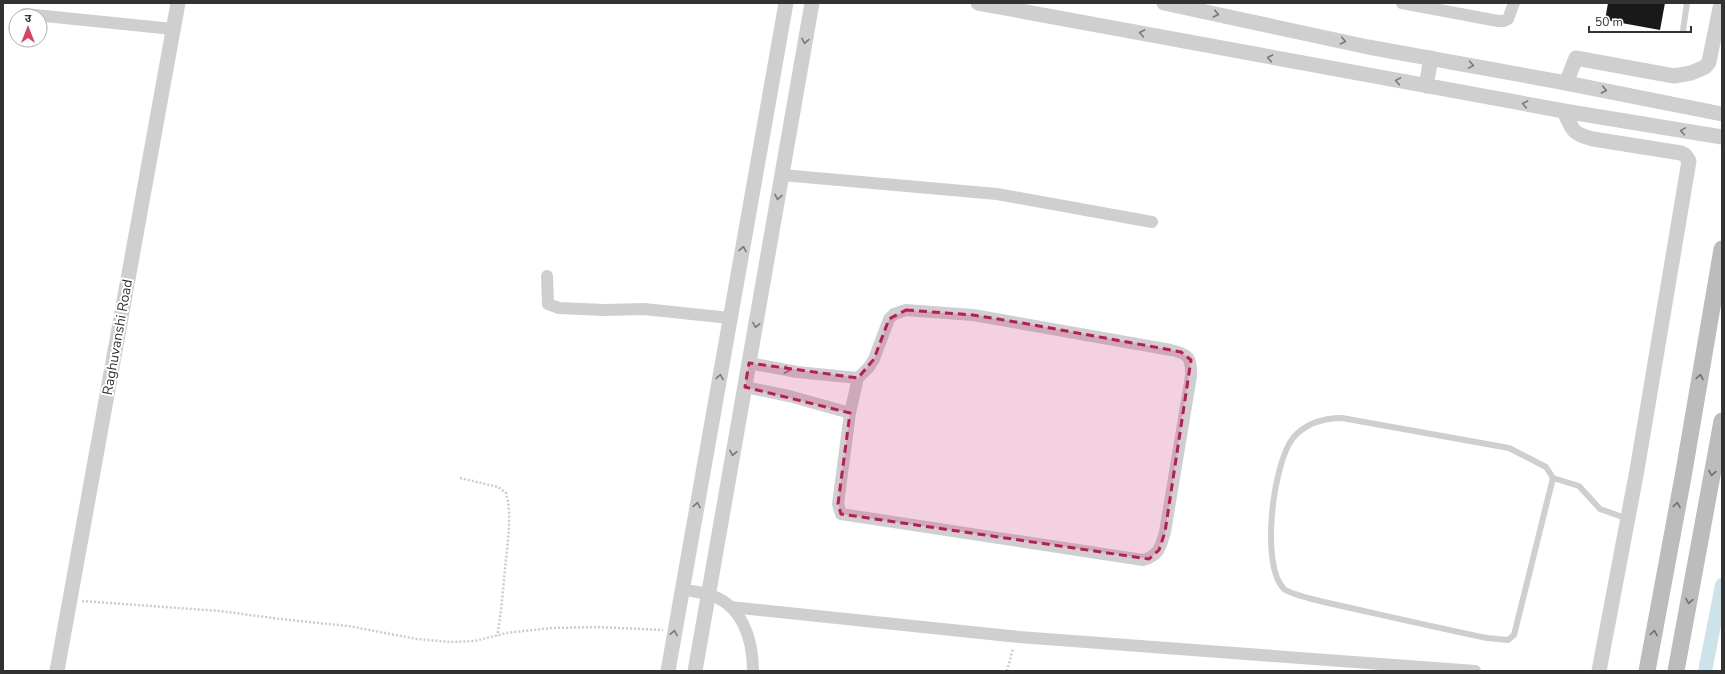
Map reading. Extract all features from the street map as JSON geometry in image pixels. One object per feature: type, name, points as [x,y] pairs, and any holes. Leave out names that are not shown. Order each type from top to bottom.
[{"type":"main road","points":[[1647,671],[1683,477],[1722,249]]},
{"type":"main road","points":[[1676,671],[1722,421]]},
{"type":"street","name":"Raghuvanshi Road","points":[[57,671],[178,3]]},
{"type":"street","points":[[668,671],[786,3]]},
{"type":"street","points":[[695,671],[812,3]]},
{"type":"street","points":[[978,3],[1564,111],[1722,137]]},
{"type":"street","points":[[1167,3],[1368,47],[1566,83],[1722,114]]},
{"type":"street","points":[[1402,3],[1498,21],[1508,19],[1514,3]]},
{"type":"street","points":[[1566,83],[1576,58],[1674,76],[1691,73],[1705,67],[1711,57],[1721,3]]},
{"type":"street","points":[[48,16],[173,29]]},
{"type":"street","points":[[1426,86],[1431,58]]},
{"type":"street","points":[[1564,111],[1572,128],[1580,136],[1681,153],[1685,154],[1689,161],[1628,519],[1599,671]]},
{"type":"street","points":[[782,175],[997,194],[1152,222]]},
{"type":"street","points":[[547,276],[548,304],[556,308],[604,310],[644,309],[730,318]]},
{"type":"street","points":[[906,310],[973,315],[1181,352],[1190,360],[1190,376],[1165,532],[1160,550],[1155,556],[1143,560],[841,514],[838,504],[850,414],[858,378],[869,367],[874,359],[889,318],[894,314],[906,310]]},
{"type":"street","points":[[749,363],[797,372],[858,378]]},
{"type":"street","points":[[745,387],[789,396],[850,414]]},
{"type":"street","points":[[682,589],[708,594],[731,607],[746,626],[753,656],[753,671]]},
{"type":"street","points":[[731,607],[1019,637],[1475,671]]},
{"type":"lane","points":[[1683,30],[1687,3]]},
{"type":"lane","points":[[1553,478],[1514,635],[1508,640],[1487,638],[1316,600],[1285,590],[1274,573],[1270,540],[1274,503],[1281,466],[1286,451],[1293,439],[1304,428],[1315,422],[1331,418],[1342,418],[1510,448],[1532,458],[1546,467],[1553,478],[1578,486],[1600,509],[1628,519]]},
{"type":"path","points":[[460,478],[498,487],[506,493],[508,499],[508,532],[502,602],[497,636]]},
{"type":"path","points":[[70,600],[106,604],[152,605],[220,611],[348,626],[417,639],[450,642],[475,641],[528,629],[569,627],[636,628],[675,632]]},
{"type":"path","points":[[1007,671],[1012,649],[1019,637]]},
{"type":"highlighted area","points":[[906,310],[973,315],[1028,324],[1181,352],[1191,360],[1165,532],[1159,550],[1149,559],[841,514],[838,504],[850,413],[745,387],[749,363],[858,378],[874,359],[889,319]]},
{"type":"building","points":[[1608,3],[1665,3],[1660,30],[1605,20]]},
{"type":"waterway","points":[[1705,671],[1722,585]]}]
